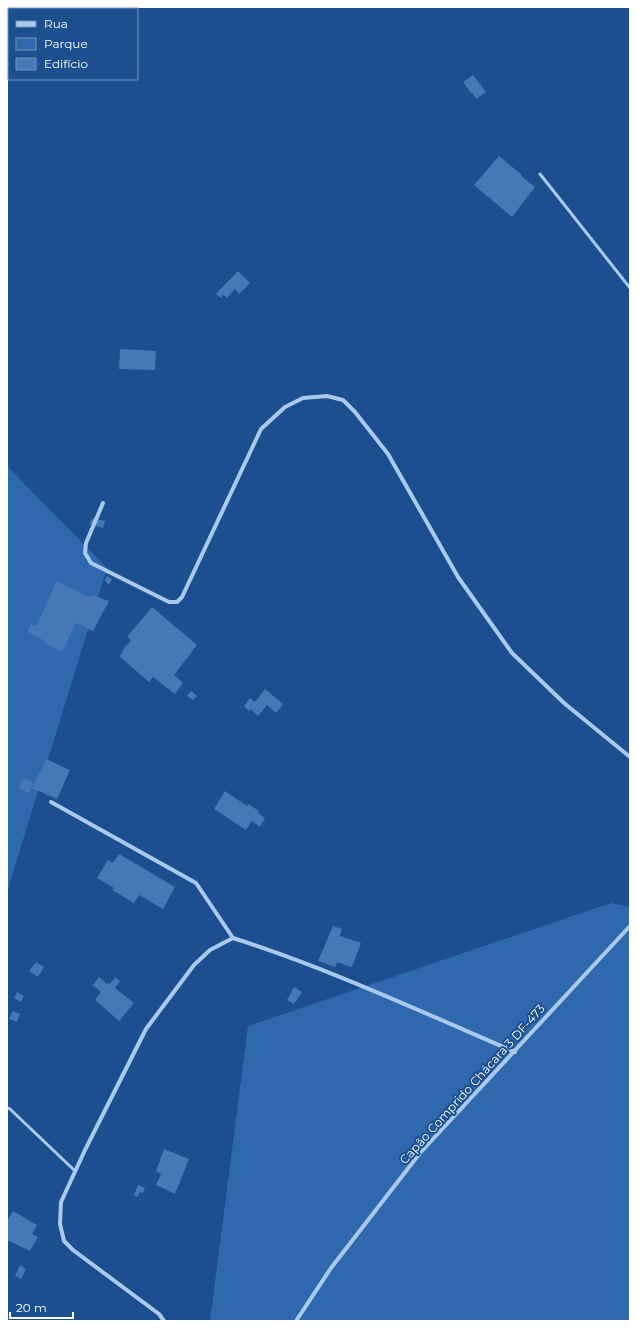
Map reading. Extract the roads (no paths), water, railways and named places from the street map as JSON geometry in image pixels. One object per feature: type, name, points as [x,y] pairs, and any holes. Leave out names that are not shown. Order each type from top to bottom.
[{"type":"street","points":[[103,503],[86,543],[85,553],[91,564],[169,602],[177,602],[182,597],[262,428],[285,406],[303,398],[327,396],[343,400],[355,412],[388,454],[458,577],[512,653],[564,703],[630,757]]},
{"type":"street","points":[[51,802],[196,883],[233,938],[303,962],[514,1052]]},
{"type":"street","name":"Capão Comprido Chácara 3 DF-473","points":[[296,1321],[331,1268],[420,1153],[630,926]]},
{"type":"street","points":[[164,1321],[159,1314],[73,1250],[64,1241],[60,1224],[60,1202],[74,1170],[146,1030],[194,965],[210,950],[233,938]]},
{"type":"lane","points":[[540,174],[630,288]]},
{"type":"lane","points":[[7,1108],[10,1109],[74,1170]]}]
